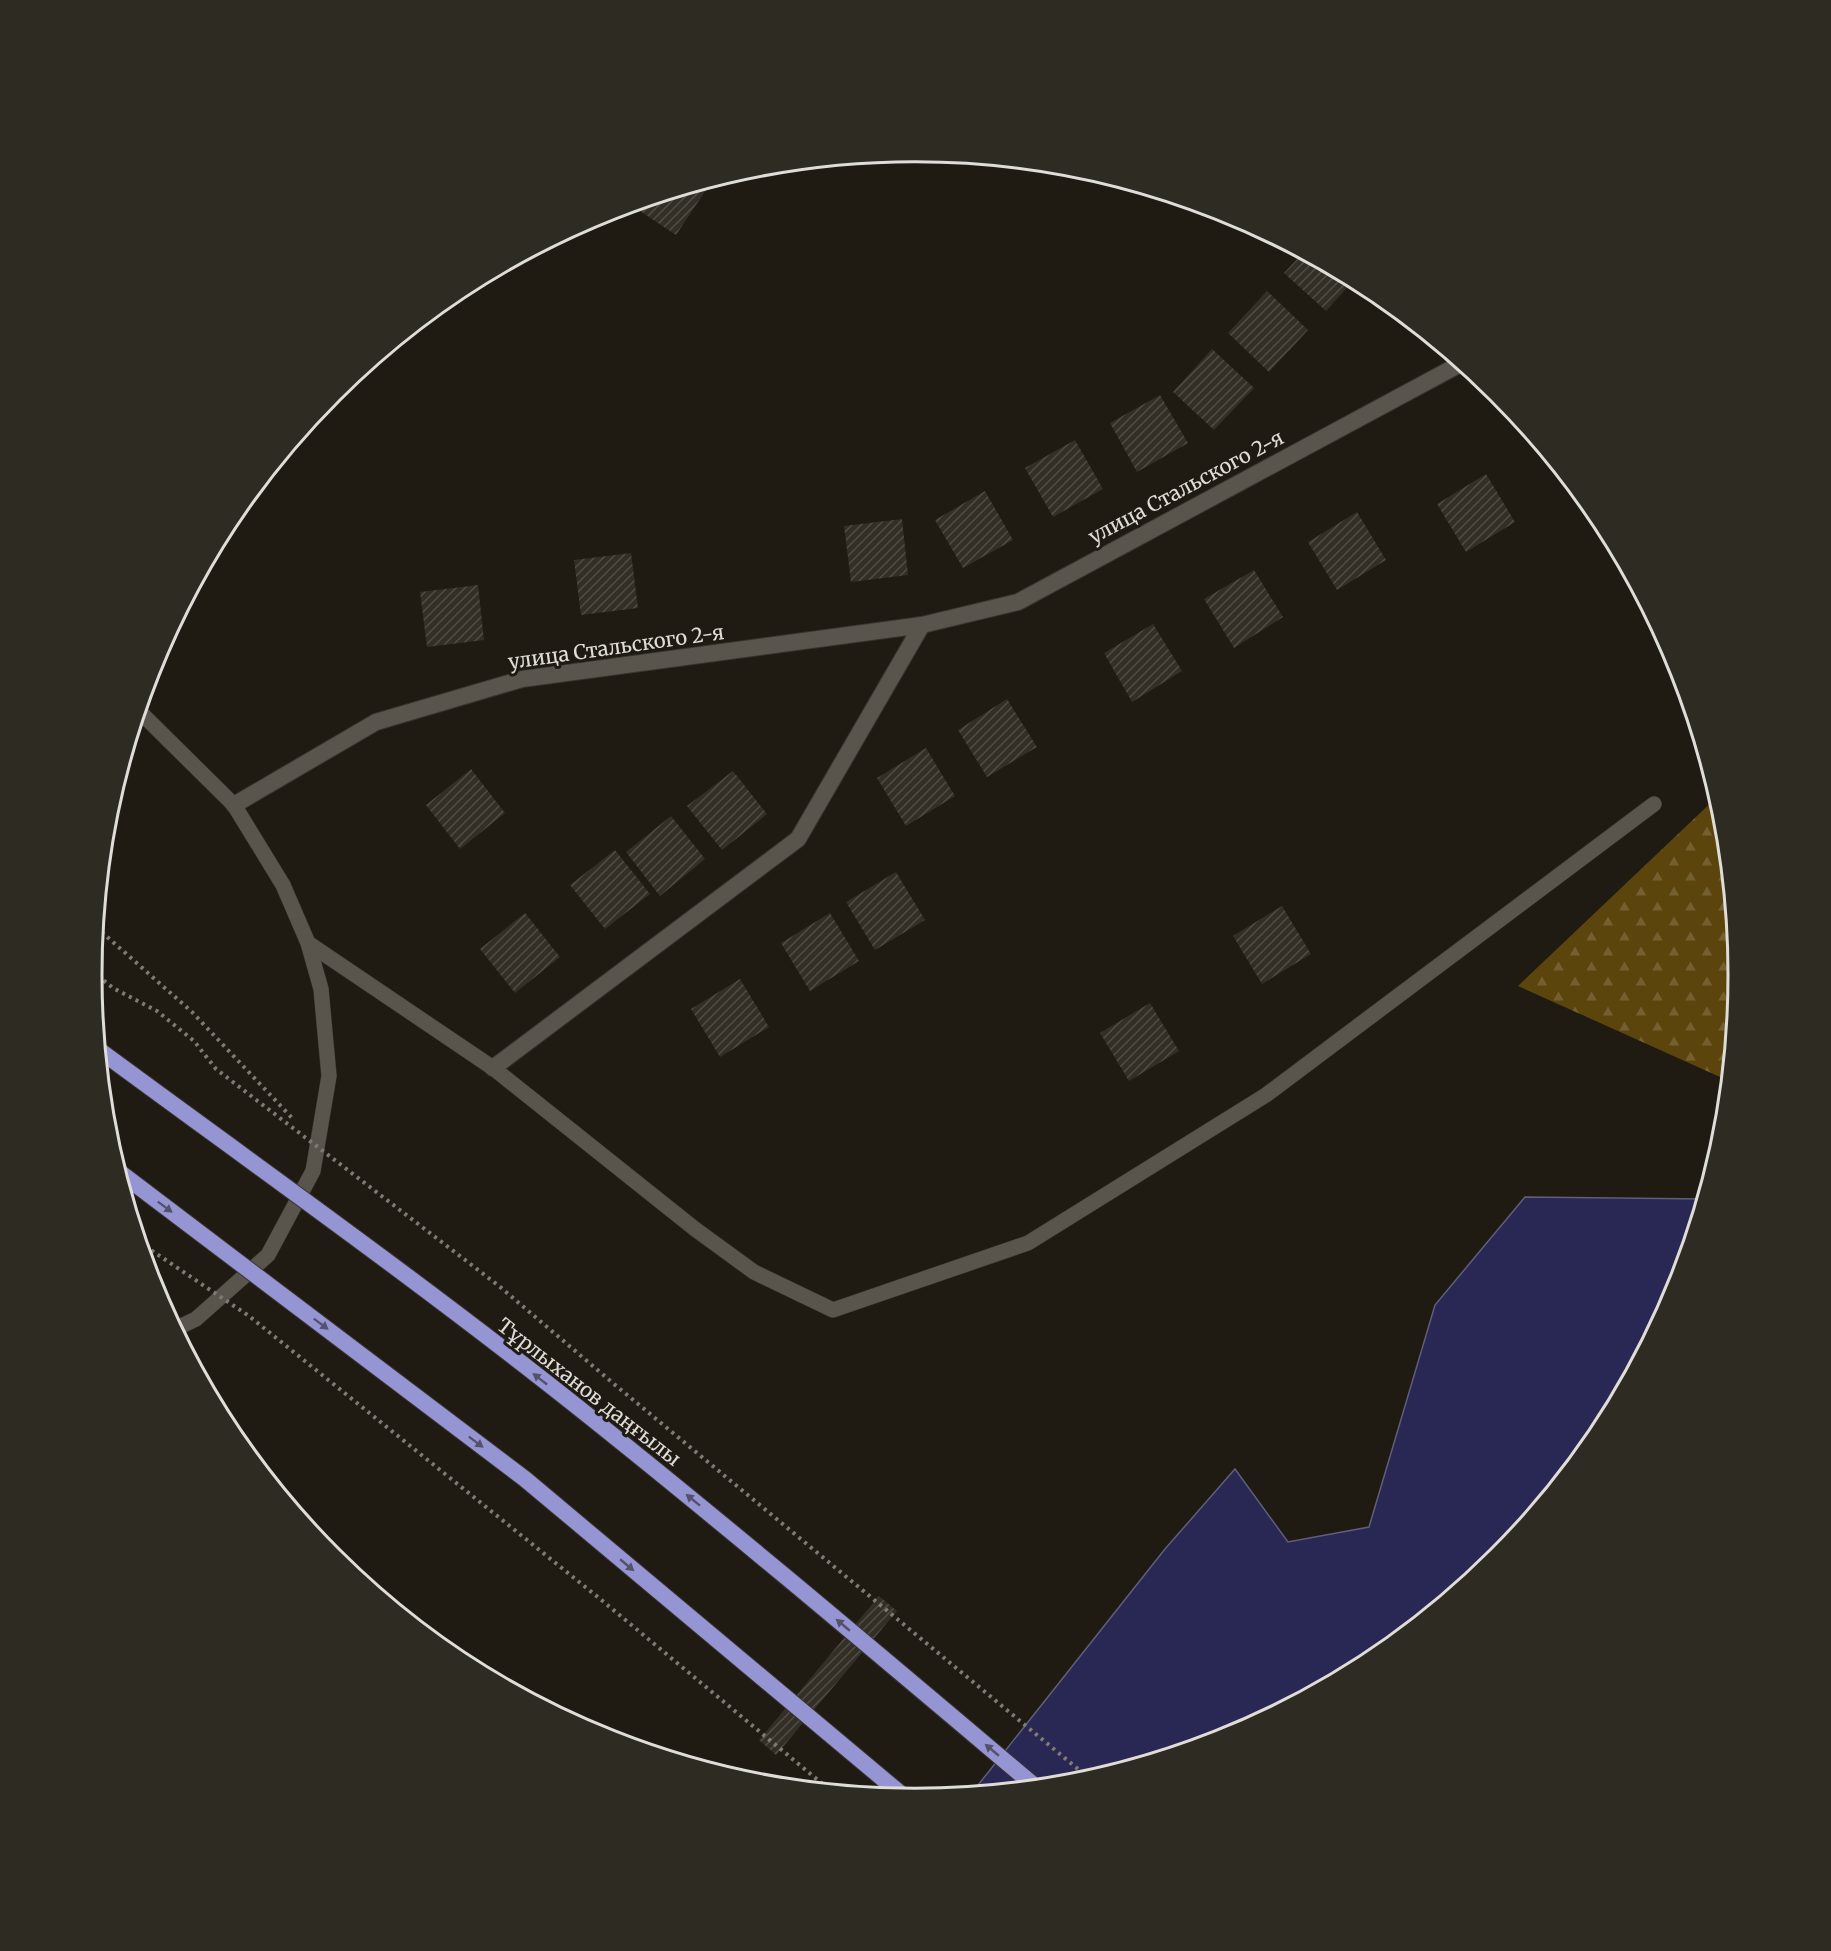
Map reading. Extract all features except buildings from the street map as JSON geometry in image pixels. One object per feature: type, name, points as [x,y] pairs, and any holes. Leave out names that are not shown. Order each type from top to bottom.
[{"type":"highway","name":"Тұрлыханов даңғылы","points":[[107,1056],[424,1289],[573,1404],[718,1521],[1028,1781]]},
{"type":"highway","points":[[129,1180],[525,1479],[895,1788]]},
{"type":"street","name":"улица Стальского 2-я","points":[[234,806],[376,722],[522,679],[922,625],[1018,602],[1455,367]]},
{"type":"street","points":[[493,1068],[798,839],[922,625]]},
{"type":"lane","points":[[144,716],[234,806],[283,885],[308,943],[321,989],[329,1076],[313,1171],[268,1255],[196,1319],[182,1326]]},
{"type":"lane","points":[[308,943],[493,1068],[695,1229],[754,1272],[833,1310],[1028,1243],[1038,1237],[1266,1095],[1654,804]]},
{"type":"path","points":[[104,934],[192,1012],[317,1144]]},
{"type":"path","points":[[102,980],[112,988],[157,1011],[194,1041],[216,1069],[499,1286],[1081,1771]]},
{"type":"path","points":[[150,1249],[249,1316],[608,1606],[822,1783]]},
{"type":"green space","points":[[1710,804],[1722,869],[1727,922],[1729,976],[1722,1078],[1518,986]]},
{"type":"shaded area","points":[[1525,1197],[1697,1199],[1667,1287],[1645,1335],[1592,1427],[1561,1471],[1491,1551],[1411,1621],[1322,1680],[1227,1727],[1177,1746],[1126,1761],[1022,1782],[977,1786],[1165,1549],[1235,1469],[1288,1542],[1369,1527],[1435,1305]]}]
